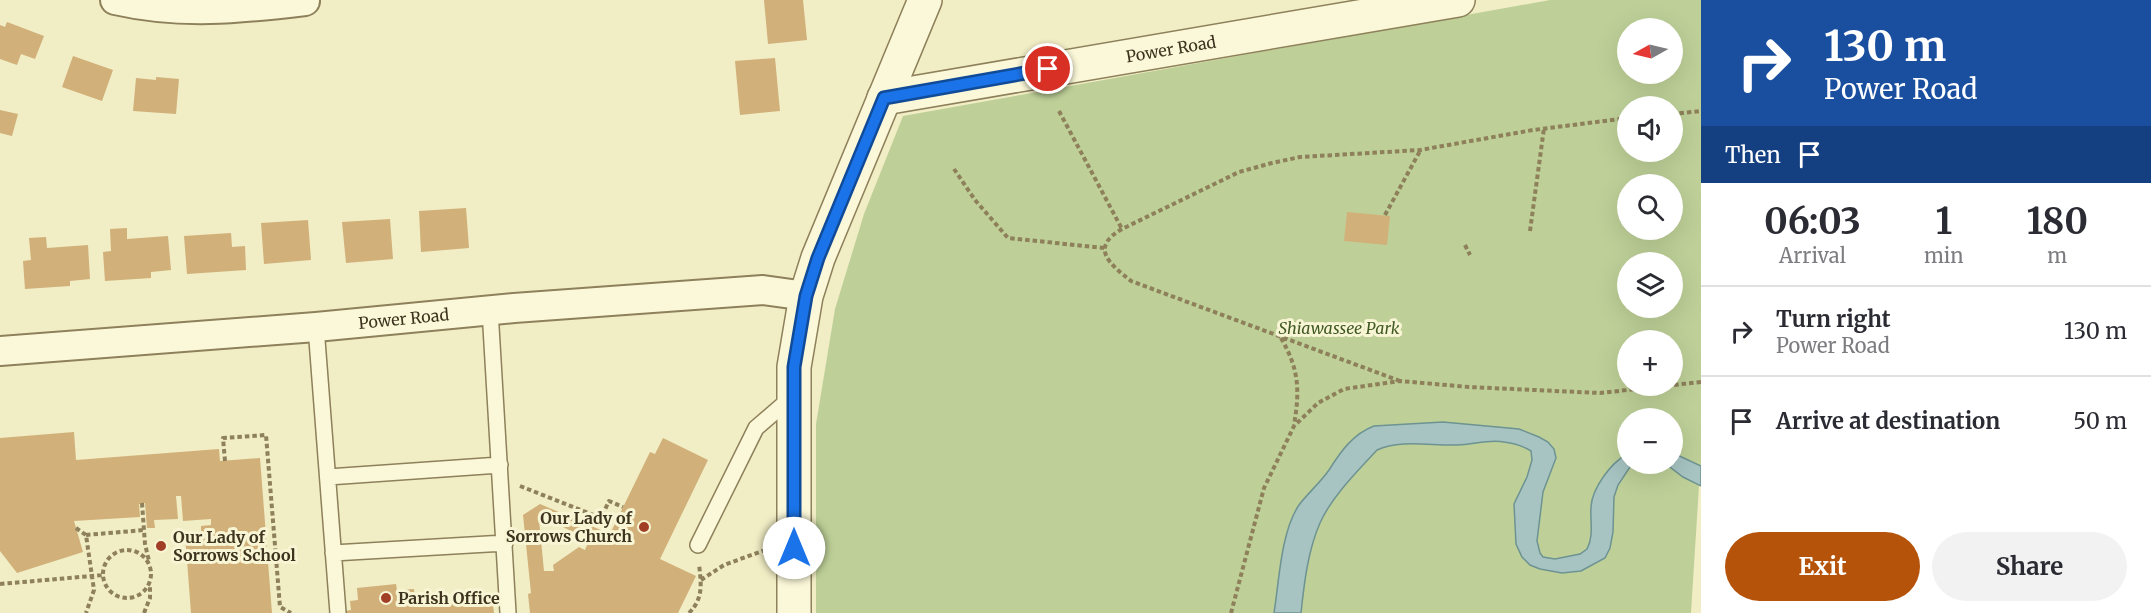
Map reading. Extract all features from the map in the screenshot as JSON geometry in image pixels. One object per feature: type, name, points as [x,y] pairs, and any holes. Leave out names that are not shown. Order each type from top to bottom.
[{"type":"street","points":[[115,0],[149,8],[210,10],[305,1]]},
{"type":"street","points":[[794,613],[794,367],[806,296],[818,258],[925,0]]},
{"type":"street","name":"Power Road","points":[[884,98],[1458,0]]},
{"type":"street","name":"Power Road","points":[[0,351],[762,290],[806,296]]},
{"type":"lane","points":[[490,310],[508,613]]},
{"type":"lane","points":[[316,327],[338,613]]},
{"type":"lane","points":[[698,545],[756,428],[794,395]]},
{"type":"lane","points":[[328,477],[500,465]]},
{"type":"lane","points":[[333,553],[505,543]]},
{"type":"path","points":[[1059,111],[1122,229]]},
{"type":"path","points":[[1683,113],[1701,111]]},
{"type":"path","points":[[1400,381],[1131,280],[1112,266],[1105,256],[1104,248],[1110,236],[1122,229],[1239,172],[1272,163],[1300,158],[1420,150],[1544,128],[1617,119]]},
{"type":"path","points":[[1530,231],[1544,128]]},
{"type":"path","points":[[1385,215],[1420,150]]},
{"type":"path","points":[[954,169],[975,200],[1008,238],[1104,248]]},
{"type":"path","points":[[1465,245],[1470,255]]},
{"type":"path","points":[[1231,613],[1264,488],[1294,426],[1298,402],[1297,377],[1291,355],[1280,336]]},
{"type":"path","points":[[1294,426],[1318,403],[1344,389],[1400,381],[1469,387],[1600,393],[1701,382]]},
{"type":"path","points":[[225,461],[223,438],[266,435],[280,607],[291,613]]},
{"type":"path","points":[[261,477],[269,476]]},
{"type":"path","points":[[519,485],[601,518],[609,501],[623,507]]},
{"type":"path","points":[[142,503],[151,574],[150,598],[144,613]]},
{"type":"path","points":[[264,513],[272,512]]},
{"type":"path","points":[[76,528],[86,536],[94,590],[86,613]]},
{"type":"path","points":[[86,536],[144,530]]},
{"type":"path","points":[[692,612],[701,592],[698,545]]},
{"type":"path","points":[[267,548],[275,548]]},
{"type":"path","points":[[700,580],[724,565],[765,549]]},
{"type":"path","points":[[150,565],[144,556],[136,551],[117,552],[109,557],[104,565],[103,575],[104,584],[110,592],[127,599],[137,597],[150,583]]},
{"type":"path","points":[[0,584],[103,575]]},
{"type":"path","points":[[270,585],[278,584]]},
{"type":"green space","name":"Shiawassee Park","points":[[1550,0],[1701,0],[1701,486],[1699,486],[1691,613],[816,613],[816,424],[835,309],[864,214],[903,116]]},
{"type":"water","points":[[1443,422],[1519,429],[1548,442],[1554,449],[1556,458],[1543,492],[1537,541],[1543,557],[1555,559],[1580,554],[1587,549],[1590,539],[1592,500],[1599,484],[1617,462],[1617,474],[1625,474],[1614,497],[1613,532],[1610,548],[1605,558],[1581,571],[1562,573],[1530,565],[1522,557],[1516,544],[1514,504],[1527,477],[1532,460],[1531,451],[1528,449],[1498,441],[1457,445],[1396,445],[1377,450],[1325,513],[1316,533],[1310,556],[1301,613],[1274,613],[1284,542],[1293,516],[1299,505],[1348,444],[1374,426]]},
{"type":"water","points":[[1683,458],[1701,466],[1701,486],[1679,474],[1683,474]]},
{"type":"building","points":[[764,0],[803,0],[807,40],[768,44]]},
{"type":"building","points":[[7,22],[44,36],[35,59],[21,54],[17,65],[0,59],[0,25],[5,27]]},
{"type":"building","points":[[73,56],[113,70],[102,101],[62,87]]},
{"type":"building","points":[[775,58],[780,111],[740,115],[735,61]]},
{"type":"building","points":[[156,77],[179,79],[176,114],[133,111],[136,78],[156,80]]},
{"type":"building","points":[[0,110],[18,114],[12,136],[0,133]]},
{"type":"building","points":[[466,208],[469,248],[421,252],[419,211]]},
{"type":"building","points":[[1347,212],[1390,216],[1387,245],[1344,241]]},
{"type":"building","points":[[390,219],[393,259],[346,263],[342,222]]},
{"type":"building","points":[[308,220],[311,260],[264,264],[261,223]]},
{"type":"building","points":[[127,228],[127,239],[168,236],[171,270],[151,272],[151,278],[105,281],[103,252],[111,251],[110,229]]},
{"type":"building","points":[[231,233],[232,247],[245,246],[246,270],[187,274],[184,236]]},
{"type":"building","points":[[46,237],[47,248],[88,245],[90,279],[70,281],[70,286],[25,289],[23,261],[31,260],[29,238]]},
{"type":"building","points":[[74,432],[76,460],[219,449],[220,461],[260,458],[272,613],[191,613],[185,534],[201,533],[201,526],[211,525],[211,519],[183,521],[181,496],[176,496],[178,519],[154,520],[155,528],[147,528],[145,503],[139,504],[140,517],[74,521],[83,552],[17,573],[0,551],[0,438]]},
{"type":"building","name":"Our Lady of Sorrows Church","points":[[663,438],[708,460],[660,559],[696,576],[678,613],[530,613],[528,594],[531,593],[523,515],[540,504],[610,534],[650,452],[655,454]],"holes":[[[543,517],[589,540],[585,550],[579,547],[553,565],[554,571],[544,571],[539,520]]]},
{"type":"building","name":"Parish Office","points":[[396,584],[397,590],[414,589],[415,602],[492,596],[494,613],[345,613],[351,610],[350,601],[358,600],[357,588]]},
{"type":"place","name":"Our Lady of Sorrows Church","points":[[644,527]]},
{"type":"place","name":"Our Lady of Sorrows School","points":[[161,546]]},
{"type":"place","name":"Parish Office","points":[[386,598]]},
{"type":"route","points":[[794,548],[794,367],[806,296],[818,258],[884,98],[1048,69]]}]
